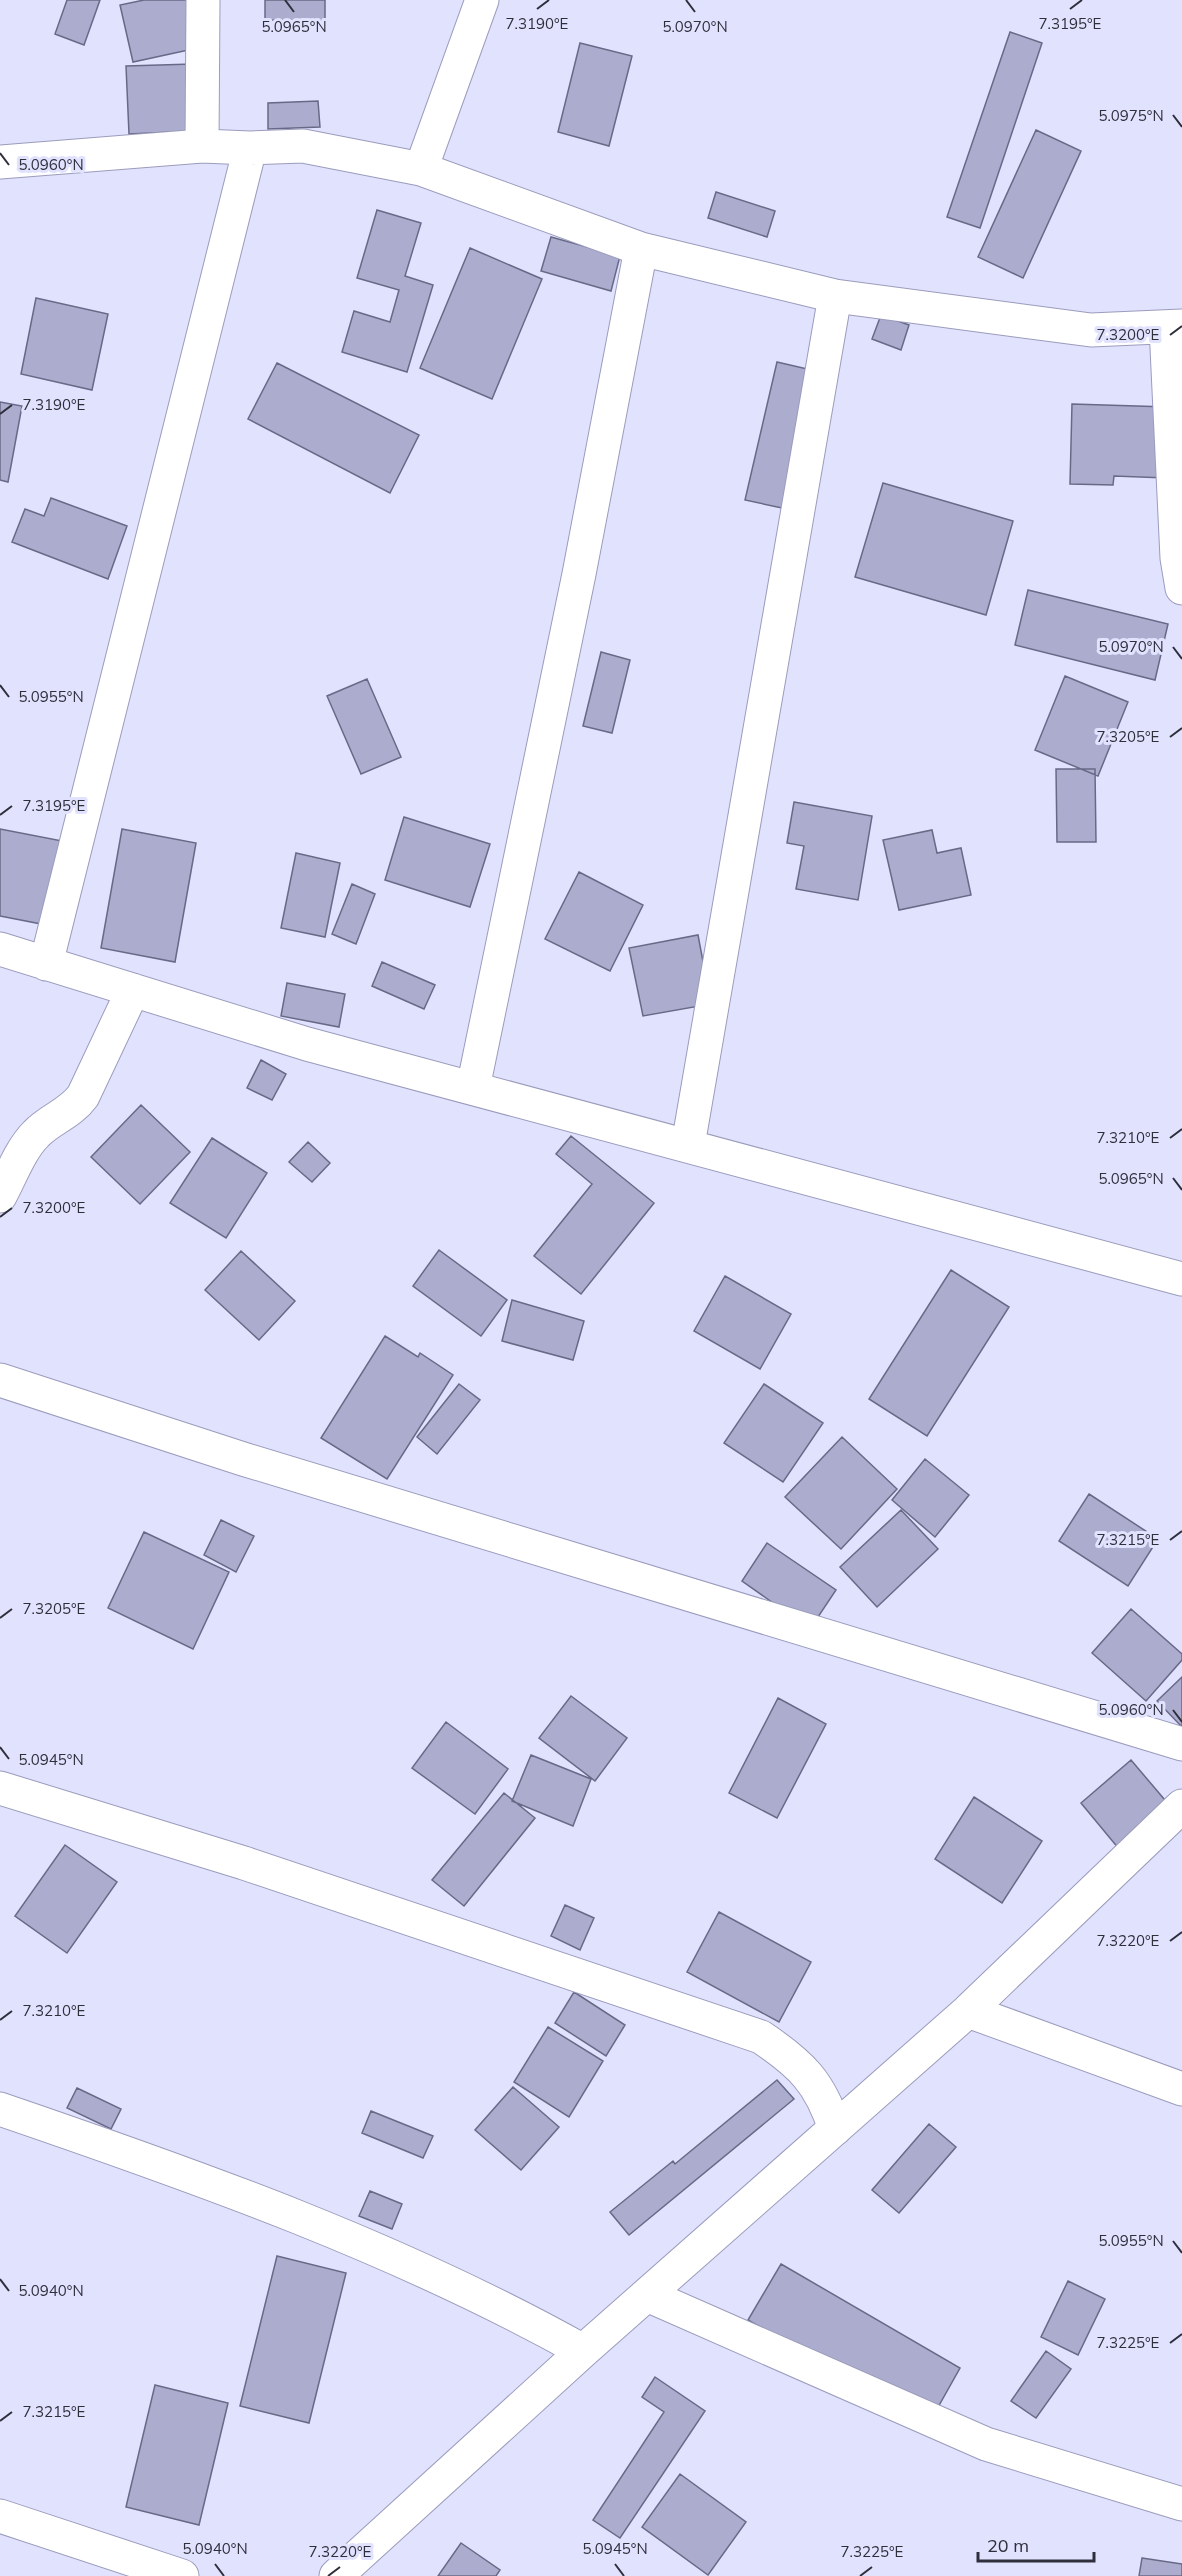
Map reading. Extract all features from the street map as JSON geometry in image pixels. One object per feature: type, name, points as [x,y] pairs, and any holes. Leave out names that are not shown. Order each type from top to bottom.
[{"type":"street","points":[[202,146],[203,0]]},
{"type":"street","points":[[421,169],[482,0]]},
{"type":"street","points":[[0,162],[202,146],[250,148],[303,146],[421,169],[641,249],[835,296],[1091,330],[1174,326],[1177,558],[1182,588]]},
{"type":"street","points":[[46,964],[250,148]]},
{"type":"street","points":[[473,1088],[579,574],[641,249]]},
{"type":"street","points":[[688,1145],[835,296]]},
{"type":"street","points":[[0,949],[307,1044],[1182,1279]]},
{"type":"street","points":[[0,1196],[37,1133],[75,1107],[83,1096],[133,990]]},
{"type":"street","points":[[0,1380],[243,1459],[1182,1744]]},
{"type":"street","points":[[0,1788],[244,1863],[761,2037],[806,2073],[825,2099],[834,2129]]},
{"type":"street","points":[[336,2576],[583,2351],[968,2011],[1182,1806]]},
{"type":"street","points":[[968,2011],[1182,2090]]},
{"type":"street","points":[[0,2109],[113,2148],[387,2253],[542,2328],[583,2351]]},
{"type":"street","points":[[647,2295],[986,2444],[1182,2504]]},
{"type":"street","points":[[0,2516],[182,2576]]},
{"type":"building","points":[[67,0],[100,0],[84,45],[55,34]]},
{"type":"building","points":[[144,0],[197,0],[207,46],[133,62],[120,5]]},
{"type":"building","points":[[265,0],[325,0],[325,21],[265,20]]},
{"type":"building","points":[[1010,32],[1042,43],[980,228],[947,217]]},
{"type":"building","points":[[580,43],[632,56],[609,146],[558,132]]},
{"type":"building","points":[[193,64],[195,131],[129,134],[126,66]]},
{"type":"building","points":[[318,101],[320,127],[268,129],[268,103]]},
{"type":"building","points":[[1036,130],[1081,151],[1023,278],[978,257]]},
{"type":"building","points":[[716,192],[775,211],[767,237],[708,218]]},
{"type":"building","points":[[377,210],[421,223],[405,276],[433,285],[407,372],[342,352],[354,311],[390,322],[399,290],[357,278]]},
{"type":"building","points":[[551,237],[620,256],[611,291],[541,271]]},
{"type":"building","points":[[470,248],[542,279],[492,399],[420,368]]},
{"type":"building","points":[[36,298],[108,314],[92,390],[21,374]]},
{"type":"building","points":[[881,315],[909,325],[901,350],[872,339]]},
{"type":"building","points":[[777,362],[829,374],[796,511],[745,500]]},
{"type":"building","points":[[277,363],[419,435],[390,493],[248,419]]},
{"type":"building","points":[[0,402],[22,406],[8,482],[0,480]]},
{"type":"building","points":[[1072,404],[1168,407],[1166,478],[1114,476],[1113,485],[1070,484]]},
{"type":"building","points":[[883,483],[1013,521],[986,615],[855,577]]},
{"type":"building","points":[[51,498],[127,526],[108,579],[12,542],[25,509],[44,516]]},
{"type":"building","points":[[1028,590],[1168,624],[1155,680],[1015,645]]},
{"type":"building","points":[[601,652],[630,660],[612,733],[583,726]]},
{"type":"building","points":[[1065,676],[1128,702],[1098,776],[1035,750]]},
{"type":"building","points":[[367,679],[401,757],[361,774],[327,696]]},
{"type":"building","points":[[1056,769],[1095,769],[1096,842],[1057,842]]},
{"type":"building","points":[[794,802],[872,816],[858,900],[796,889],[804,846],[787,843]]},
{"type":"building","points":[[404,817],[490,844],[470,907],[385,880]]},
{"type":"building","points":[[0,829],[83,845],[67,929],[0,916]]},
{"type":"building","points":[[122,829],[196,843],[175,962],[101,948]]},
{"type":"building","points":[[932,830],[937,853],[961,848],[971,895],[899,910],[883,840]]},
{"type":"building","points":[[296,853],[340,863],[325,937],[281,928]]},
{"type":"building","points":[[579,872],[643,905],[610,971],[545,939]]},
{"type":"building","points":[[352,884],[375,894],[356,944],[332,934]]},
{"type":"building","points":[[698,935],[711,1004],[643,1016],[629,948]]},
{"type":"building","points":[[382,962],[435,985],[424,1009],[372,986]]},
{"type":"building","points":[[287,983],[345,994],[339,1027],[281,1016]]},
{"type":"building","points":[[261,1060],[286,1074],[272,1100],[247,1088]]},
{"type":"building","points":[[141,1105],[190,1152],[140,1204],[91,1157]]},
{"type":"building","points":[[571,1136],[654,1203],[581,1294],[534,1256],[592,1184],[556,1154]]},
{"type":"building","points":[[212,1138],[267,1173],[226,1238],[170,1203]]},
{"type":"building","points":[[308,1142],[330,1163],[312,1182],[289,1162]]},
{"type":"building","points":[[439,1250],[507,1300],[481,1336],[413,1286]]},
{"type":"building","points":[[241,1251],[295,1301],[259,1340],[205,1290]]},
{"type":"building","points":[[951,1270],[1009,1307],[927,1436],[869,1399]]},
{"type":"building","points":[[725,1276],[791,1314],[760,1369],[694,1331]]},
{"type":"building","points":[[512,1300],[584,1321],[573,1360],[502,1341]]},
{"type":"building","points":[[385,1336],[418,1357],[420,1353],[453,1375],[387,1479],[321,1438]]},
{"type":"building","points":[[459,1384],[480,1400],[437,1454],[417,1437]]},
{"type":"building","points":[[764,1384],[823,1423],[783,1482],[724,1443]]},
{"type":"building","points":[[842,1437],[897,1489],[841,1549],[785,1497]]},
{"type":"building","points":[[925,1459],[969,1495],[935,1537],[892,1500]]},
{"type":"building","points":[[1089,1494],[1158,1539],[1128,1586],[1059,1541]]},
{"type":"building","points":[[901,1510],[938,1549],[877,1607],[840,1567]]},
{"type":"building","points":[[221,1520],[254,1536],[236,1572],[204,1555]]},
{"type":"building","points":[[144,1532],[229,1572],[193,1649],[108,1608]]},
{"type":"building","points":[[767,1543],[836,1590],[810,1629],[742,1581]]},
{"type":"building","points":[[1131,1609],[1182,1654],[1182,1660],[1146,1701],[1092,1653]]},
{"type":"building","points":[[1182,1677],[1182,1727],[1157,1701]]},
{"type":"building","points":[[571,1696],[627,1738],[595,1781],[539,1738]]},
{"type":"building","points":[[778,1698],[826,1724],[777,1818],[729,1793]]},
{"type":"building","points":[[446,1722],[508,1769],[475,1814],[412,1768]]},
{"type":"building","points":[[531,1755],[591,1779],[573,1826],[512,1801]]},
{"type":"building","points":[[1131,1760],[1170,1806],[1119,1849],[1081,1803]]},
{"type":"building","points":[[504,1793],[535,1818],[464,1906],[432,1880]]},
{"type":"building","points":[[974,1797],[1042,1841],[1002,1903],[935,1859]]},
{"type":"building","points":[[65,1845],[117,1882],[67,1953],[15,1916]]},
{"type":"building","points":[[565,1905],[594,1918],[580,1950],[551,1936]]},
{"type":"building","points":[[719,1912],[811,1962],[779,2022],[687,1972]]},
{"type":"building","points":[[574,1992],[625,2025],[606,2056],[555,2023]]},
{"type":"building","points":[[548,2027],[603,2061],[569,2117],[514,2082]]},
{"type":"building","points":[[777,2080],[794,2099],[629,2235],[610,2212],[673,2161],[675,2164]]},
{"type":"building","points":[[513,2087],[559,2127],[521,2170],[475,2130]]},
{"type":"building","points":[[77,2088],[121,2109],[111,2129],[67,2108]]},
{"type":"building","points":[[371,2111],[433,2136],[423,2158],[362,2133]]},
{"type":"building","points":[[929,2124],[956,2147],[899,2213],[872,2190]]},
{"type":"building","points":[[370,2191],[402,2204],[392,2229],[359,2216]]},
{"type":"building","points":[[277,2256],[346,2273],[309,2423],[240,2406]]},
{"type":"building","points":[[781,2264],[960,2368],[928,2425],[748,2320]]},
{"type":"building","points":[[1068,2281],[1105,2299],[1078,2355],[1041,2337]]},
{"type":"building","points":[[1046,2351],[1071,2369],[1036,2418],[1011,2401]]},
{"type":"building","points":[[655,2377],[705,2411],[620,2538],[593,2520],[664,2412],[642,2397]]},
{"type":"building","points":[[155,2385],[228,2403],[199,2525],[126,2507]]},
{"type":"building","points":[[680,2474],[746,2522],[708,2575],[642,2527]]},
{"type":"building","points":[[461,2543],[500,2570],[496,2576],[438,2576]]},
{"type":"building","points":[[1142,2558],[1182,2564],[1182,2576],[1139,2576]]}]
